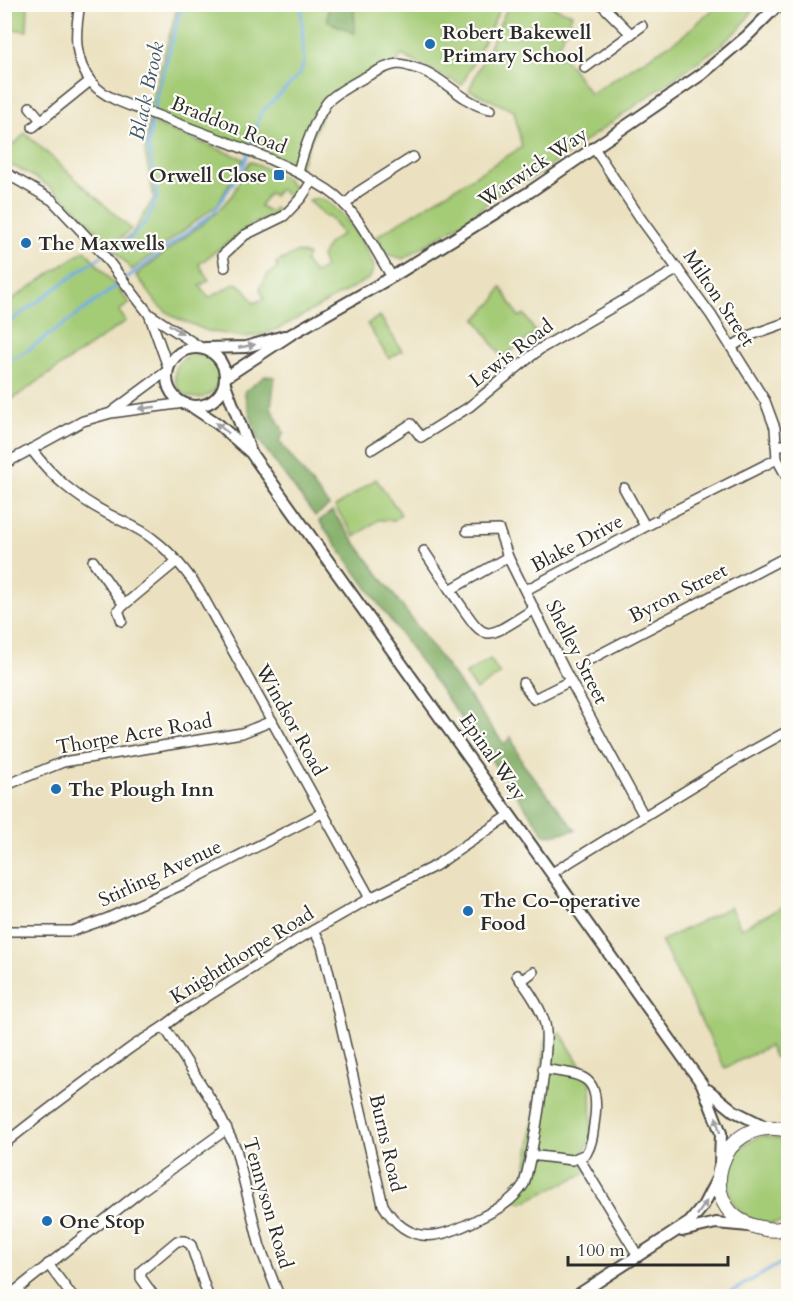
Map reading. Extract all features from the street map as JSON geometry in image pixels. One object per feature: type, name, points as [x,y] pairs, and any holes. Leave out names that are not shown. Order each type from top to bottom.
[{"type":"main road","points":[[789,1130],[766,1127],[748,1131],[732,1143],[719,1172],[720,1189],[727,1208],[737,1219],[789,1240]]},
{"type":"main road","points":[[755,1227],[776,1230],[789,1227]]},
{"type":"street","points":[[33,127],[40,119],[90,81],[77,52],[80,4]]},
{"type":"street","points":[[601,4],[631,34]]},
{"type":"street","points":[[779,4],[789,13]]},
{"type":"street","name":"Warwick Way","points":[[226,380],[290,335],[392,278],[499,212],[594,148],[702,74],[747,36],[779,4]]},
{"type":"street","points":[[585,68],[642,27]]},
{"type":"street","points":[[298,172],[304,149],[327,102],[364,78],[397,64],[423,71],[448,90],[478,108],[491,109]]},
{"type":"street","name":"Braddon Road","points":[[90,81],[106,94],[298,172],[330,191],[345,205],[392,278]]},
{"type":"street","points":[[30,107],[40,119]]},
{"type":"street","name":"Milton Street","points":[[594,148],[731,347],[772,414],[777,459],[789,479]]},
{"type":"street","points":[[345,205],[358,192],[413,157]]},
{"type":"street","points":[[4,172],[52,200],[102,253],[138,298],[149,314],[168,369],[168,386],[187,404]]},
{"type":"street","points":[[225,267],[223,255],[245,235],[284,216],[301,198],[312,181]]},
{"type":"street","name":"Lewis Road","points":[[372,449],[411,424],[421,437],[469,407],[540,349],[678,268]]},
{"type":"street","points":[[4,464],[83,422],[111,413],[187,404],[200,406],[216,399],[226,380],[219,357],[149,314]]},
{"type":"street","points":[[731,347],[751,335],[789,322]]},
{"type":"street","name":"Warwick Way","points":[[202,348],[246,347],[290,335]]},
{"type":"street","points":[[111,413],[168,369],[181,352],[202,348]]},
{"type":"street","name":"Epinal Way","points":[[226,380],[251,453]]},
{"type":"street","name":"Epinal Way","points":[[187,404],[218,424],[251,453],[702,1084],[721,1133],[719,1172]]},
{"type":"street","points":[[776,445],[789,445]]},
{"type":"street","name":"Windsor Road","points":[[31,449],[48,472],[71,492],[142,531],[177,561],[202,595],[370,898]]},
{"type":"street","name":"Blake Drive","points":[[526,590],[777,459]]},
{"type":"street","name":"Blake Drive","points":[[624,488],[645,526]]},
{"type":"street","name":"Shelley Street","points":[[467,531],[499,530],[508,557],[570,681],[644,816]]},
{"type":"street","points":[[424,551],[478,629],[485,634],[494,634],[534,609]]},
{"type":"street","name":"Byron Street","points":[[585,662],[789,556]]},
{"type":"street","points":[[450,590],[508,557]]},
{"type":"street","points":[[93,561],[122,621]]},
{"type":"street","points":[[118,610],[177,561]]},
{"type":"street","points":[[524,683],[534,699],[570,681]]},
{"type":"street","name":"Thorpe Acre Road","points":[[4,786],[63,762],[242,733],[272,721]]},
{"type":"street","points":[[552,873],[789,731]]},
{"type":"street","name":"Stirling Avenue","points":[[4,931],[72,931],[106,919],[186,883],[321,813]]},
{"type":"street","name":"Knightthorpe Road","points":[[4,1144],[81,1083],[136,1044],[165,1028],[181,1013],[314,930],[370,898],[435,866],[510,815]]},
{"type":"street","name":"Burns Road","points":[[314,930],[322,946],[383,1205],[396,1224],[405,1230],[424,1236],[446,1234],[465,1226],[513,1199],[524,1184],[543,1070],[544,1023],[519,978],[533,972]]},
{"type":"street","name":"Tennyson Road","points":[[165,1028],[227,1129],[242,1170],[260,1247],[279,1296]]},
{"type":"street","points":[[530,1155],[563,1160],[579,1158],[585,1154],[592,1139],[596,1090],[591,1083],[577,1074],[543,1070]]},
{"type":"street","name":"Epinal Way","points":[[702,1084],[734,1111],[766,1127]]},
{"type":"street","points":[[9,1296],[141,1191],[227,1129]]},
{"type":"street","points":[[579,1158],[638,1256]]},
{"type":"street","points":[[576,1296],[676,1233],[699,1213],[719,1172]]},
{"type":"street","points":[[676,1233],[716,1224],[755,1227]]},
{"type":"street","points":[[154,1296],[141,1278],[141,1271],[177,1241],[185,1241],[190,1245],[208,1296]]},
{"type":"street","points":[[48,1264],[72,1296]]},
{"type":"green space","points":[[509,4],[547,5],[572,14],[558,48],[590,94],[680,38],[718,5],[757,5],[740,28],[720,46],[534,177],[505,188],[467,220],[403,259],[387,254],[377,236],[522,147],[514,111],[469,90]]},
{"type":"green space","points":[[4,5],[28,5],[27,31],[10,29],[5,24]]},
{"type":"green space","points":[[178,5],[328,5],[328,21],[354,33],[354,5],[502,5],[462,85],[401,55],[397,64],[327,102],[298,172],[148,112]]},
{"type":"green space","points":[[328,5],[354,5],[355,33],[328,21]]},
{"type":"green space","points":[[149,122],[244,159],[218,204],[132,270],[113,248],[132,234],[154,198],[145,152]]},
{"type":"green space","points":[[25,133],[131,229],[111,247],[88,221],[50,187],[5,163],[5,145],[15,144]]},
{"type":"green space","points":[[250,161],[286,178],[295,190],[296,200],[286,208],[290,197],[279,189],[274,196],[269,193],[260,206],[270,212],[275,208],[279,211],[276,215],[251,225],[199,264],[209,280],[200,286],[209,298],[236,283],[244,288],[254,303],[264,299],[260,288],[268,274],[277,268],[276,263],[298,252],[308,255],[305,262],[314,273],[325,268],[321,257],[329,243],[342,234],[329,216],[326,217],[309,200],[318,199],[339,211],[357,234],[374,267],[370,278],[280,328],[261,335],[242,337],[208,331],[174,317],[159,306],[136,275],[215,214],[232,195]]},
{"type":"green space","points":[[85,250],[130,303],[119,311],[126,321],[5,404],[5,308],[14,298]]},
{"type":"green space","points":[[501,287],[519,317],[524,314],[536,333],[502,358],[476,319],[494,301]]},
{"type":"green space","points":[[380,316],[402,351],[389,359],[367,324]]},
{"type":"green space","points":[[197,354],[206,355],[213,360],[218,367],[218,385],[213,392],[206,397],[197,398],[188,397],[181,392],[176,385],[175,376],[176,367],[181,360],[188,355]]},
{"type":"green space","points":[[265,376],[275,377],[271,407],[284,433],[279,441],[329,506],[315,516],[257,438],[244,392]]},
{"type":"green space","points":[[376,479],[401,514],[393,520],[378,520],[355,537],[335,507]]},
{"type":"green space","points":[[332,511],[504,744],[511,737],[523,764],[576,830],[546,836],[319,521]]},
{"type":"green space","points":[[490,659],[500,674],[476,690],[465,674]]},
{"type":"green space","points":[[788,904],[788,1051],[775,1058],[769,1046],[725,1068],[661,941],[730,907],[741,928]]},
{"type":"green space","points":[[560,1032],[591,1083],[592,1139],[579,1158],[588,1172],[522,1203],[513,1199],[524,1184],[546,1040]]},
{"type":"green space","points":[[763,1136],[788,1140],[788,1219],[768,1224],[751,1220],[737,1209],[729,1194],[726,1177],[731,1160],[742,1146]]},
{"type":"waterway","name":"Black Brook","points":[[4,326],[88,265],[131,238],[147,220],[157,198],[148,145],[157,96],[182,4]]},
{"type":"waterway","name":"Black Brook","points":[[4,363],[28,350],[213,213],[243,168],[261,113],[299,75],[304,63],[301,4]]},
{"type":"waterway","points":[[724,1296],[783,1262]]},
{"type":"place","name":"Robert Bakewell Primary School","points":[[430,44]]},
{"type":"place","name":"Orwell Close","points":[[279,175]]},
{"type":"place","name":"The Maxwells","points":[[26,243]]},
{"type":"place","name":"The Plough Inn","points":[[56,789]]},
{"type":"place","name":"The Co-operative Food","points":[[468,911]]},
{"type":"place","name":"One Stop","points":[[47,1221]]}]
